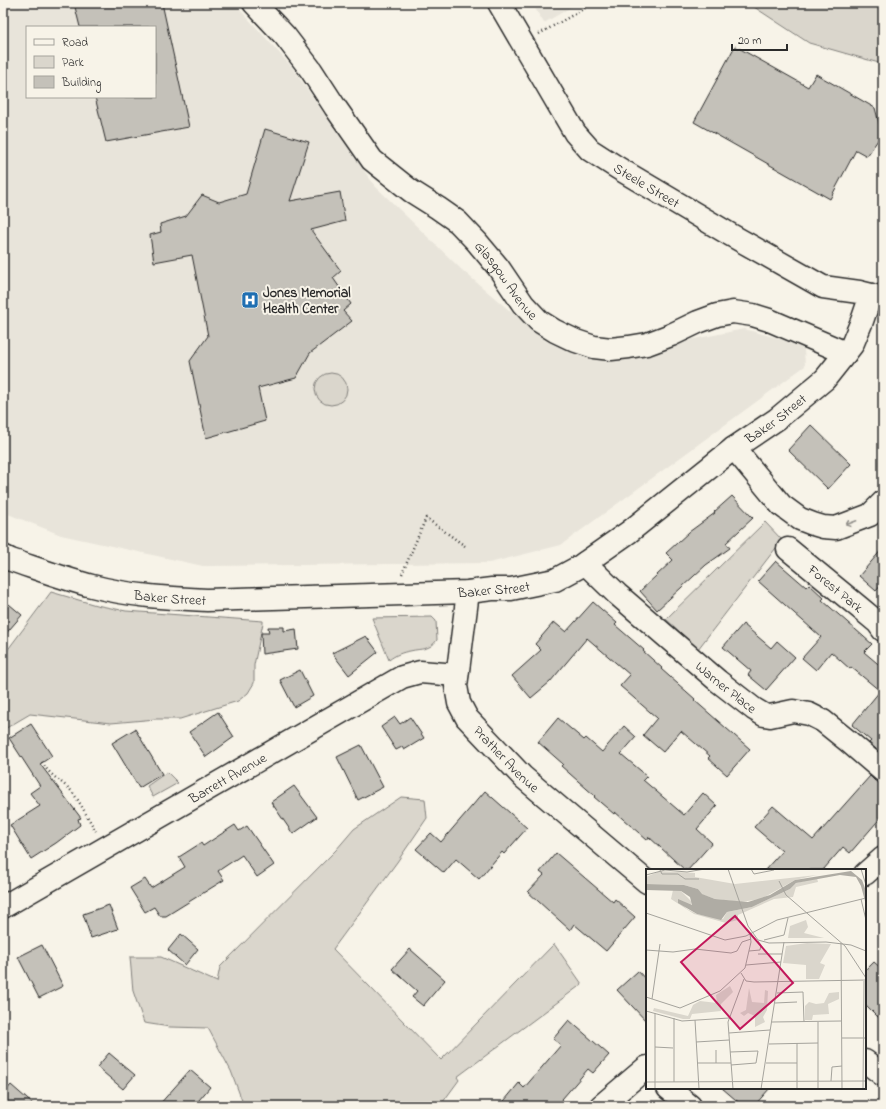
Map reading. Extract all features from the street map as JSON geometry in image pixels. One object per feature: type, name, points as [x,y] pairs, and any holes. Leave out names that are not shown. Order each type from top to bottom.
[{"type":"street","name":"Glasgow Avenue","points":[[254,3],[285,36],[311,70],[372,160],[411,191],[458,222],[498,267],[523,304],[539,321],[555,331],[576,341],[594,347],[611,349],[647,344],[717,314],[733,312],[753,315],[769,320],[846,353]]},
{"type":"street","name":"Steele Street","points":[[505,5],[522,43],[574,133],[590,150],[731,235],[823,287],[871,295]]},
{"type":"street","name":"Baker Street","points":[[3,556],[11,560],[92,586],[126,593],[165,598],[207,600],[468,592],[492,588],[511,589],[555,580],[579,568],[629,532],[734,448],[777,419],[825,379],[852,345],[871,295]]},
{"type":"street","points":[[734,448],[781,505],[800,519],[813,524],[823,527],[836,528],[870,515],[883,502]]},
{"type":"street","name":"Forest Park","points":[[788,549],[878,623],[883,630]]},
{"type":"street","name":"Warner Place","points":[[585,563],[617,594],[718,681],[764,716],[793,711],[809,714],[823,721],[883,771]]},
{"type":"street","name":"Prather Avenue","points":[[468,592],[456,686],[459,702],[467,718],[522,777],[646,881]]},
{"type":"street","name":"Barrett Avenue","points":[[3,907],[402,677],[420,672],[457,675]]},
{"type":"street","points":[[866,873],[883,858]]},
{"type":"street","points":[[866,1062],[883,1075]]},
{"type":"street","points":[[601,1106],[646,1069]]},
{"type":"street","points":[[669,1089],[690,1106]]},
{"type":"path","points":[[522,43],[594,3]]},
{"type":"path","points":[[401,578],[426,518],[465,546]]},
{"type":"path","points":[[42,762],[54,777],[73,793],[97,833]]},
{"type":"shaded area","name":"Jones Memorial Health Center","points":[[3,3],[234,3],[292,67],[375,186],[462,270],[544,340],[554,345],[608,361],[651,356],[689,340],[744,329],[781,339],[804,349],[805,366],[561,545],[489,563],[203,566],[61,535],[3,512]]},
{"type":"shaded area","points":[[532,3],[578,3],[544,23]]},
{"type":"green space","points":[[748,3],[883,3],[883,59],[879,63],[809,43]]},
{"type":"green space","points":[[331,373],[337,374],[344,380],[347,389],[346,395],[340,402],[331,405],[325,404],[318,398],[315,389],[316,383],[322,376]]},
{"type":"green space","points":[[765,522],[782,540],[698,649],[666,619]]},
{"type":"green space","points":[[51,592],[96,605],[126,611],[263,621],[254,665],[254,683],[248,693],[238,701],[180,719],[156,719],[111,723],[30,714],[3,730],[3,656]]},
{"type":"green space","points":[[432,617],[436,621],[437,640],[434,644],[428,648],[402,653],[389,660],[372,618]]},
{"type":"green space","points":[[167,772],[178,783],[153,797],[147,786]]},
{"type":"green space","points":[[401,797],[425,799],[427,818],[397,862],[333,949],[441,1060],[554,944],[582,984],[457,1077],[459,1080],[440,1106],[244,1106],[231,1071],[208,1028],[170,1027],[144,1023],[133,991],[130,957],[161,957],[217,982],[220,967],[336,850],[354,829]]},
{"type":"building","points":[[74,3],[162,3],[189,127],[106,142],[95,98],[156,98],[156,26],[80,26]]},
{"type":"building","points":[[735,46],[808,87],[816,74],[875,108],[882,134],[867,156],[856,150],[830,199],[694,122]]},
{"type":"building","points":[[265,129],[309,142],[290,201],[340,192],[345,221],[311,230],[341,271],[333,278],[351,304],[343,311],[352,321],[310,353],[296,378],[258,388],[265,421],[206,438],[190,361],[208,336],[192,255],[154,262],[150,235],[161,232],[160,224],[186,216],[202,195],[219,202],[246,194]]},
{"type":"building","points":[[811,425],[851,464],[828,489],[788,450]]},
{"type":"building","points":[[732,496],[753,518],[726,543],[730,548],[706,565],[657,610],[640,591],[673,560],[666,553],[689,532],[715,513],[714,512]]},
{"type":"building","points":[[883,548],[883,583],[876,591],[859,576]]},
{"type":"building","points":[[776,561],[806,587],[809,584],[824,598],[822,600],[872,644],[864,652],[883,668],[883,755],[869,743],[871,741],[852,725],[880,691],[851,667],[850,669],[831,652],[816,670],[802,658],[821,637],[758,581]]},
{"type":"building","points":[[3,599],[22,615],[3,637]]},
{"type":"building","points":[[593,602],[617,623],[615,625],[644,650],[643,651],[662,668],[661,669],[695,699],[694,700],[750,749],[727,775],[708,758],[710,756],[681,731],[663,752],[643,735],[657,718],[620,686],[630,675],[587,638],[550,682],[531,698],[512,676],[541,650],[535,644],[554,622],[566,632]]},
{"type":"building","points":[[743,624],[771,648],[777,641],[795,657],[766,690],[748,675],[751,671],[723,647]]},
{"type":"building","points":[[268,627],[284,627],[284,631],[296,629],[298,649],[262,654],[261,633],[269,633]]},
{"type":"building","points":[[366,636],[378,652],[349,675],[332,653]]},
{"type":"building","points":[[300,670],[313,696],[294,707],[280,680]]},
{"type":"building","points":[[218,712],[234,737],[206,757],[189,732]]},
{"type":"building","points":[[395,717],[400,724],[410,717],[424,738],[404,750],[402,747],[396,750],[381,727]]},
{"type":"building","points":[[558,718],[584,740],[586,738],[602,752],[624,726],[636,737],[621,754],[647,776],[643,780],[684,815],[703,793],[717,806],[697,829],[712,843],[689,869],[684,869],[649,837],[647,840],[615,812],[614,814],[594,797],[595,796],[561,766],[563,764],[538,742]]},
{"type":"building","points":[[31,724],[52,756],[40,764],[81,818],[78,819],[80,825],[31,859],[10,825],[40,806],[30,793],[40,786],[9,738]]},
{"type":"building","points":[[135,729],[162,774],[139,788],[112,743]]},
{"type":"building","points":[[361,745],[383,787],[358,800],[337,757]]},
{"type":"building","points":[[870,776],[875,781],[883,783],[883,815],[850,853],[843,847],[824,869],[766,869],[782,851],[754,827],[773,806],[813,840]]},
{"type":"building","points":[[294,786],[317,817],[293,834],[271,802]]},
{"type":"building","points":[[485,791],[527,828],[504,854],[502,852],[479,879],[456,859],[444,873],[416,849],[431,833],[441,842]]},
{"type":"building","points":[[235,825],[239,831],[247,826],[274,865],[257,877],[242,855],[218,871],[224,880],[166,916],[160,916],[154,907],[145,912],[130,888],[145,879],[151,888],[185,867],[179,857],[201,843],[203,846]]},
{"type":"building","points":[[556,853],[613,902],[615,899],[635,917],[606,951],[574,924],[570,930],[528,892],[544,875],[540,872]]},
{"type":"building","points":[[109,905],[118,929],[91,938],[83,914]]},
{"type":"building","points":[[181,934],[198,949],[185,965],[168,950]]},
{"type":"building","points":[[42,945],[63,986],[39,998],[18,957]]},
{"type":"building","points":[[410,949],[445,980],[423,1006],[412,997],[417,991],[392,969]]},
{"type":"building","points":[[874,962],[883,970],[883,1022],[866,1005],[866,970]]},
{"type":"building","points":[[638,971],[646,980],[646,1021],[617,990]]},
{"type":"building","points":[[569,1020],[609,1055],[593,1073],[588,1069],[556,1106],[500,1106],[519,1083],[524,1088],[561,1045],[553,1039]]},
{"type":"building","points":[[109,1053],[135,1075],[123,1089],[97,1067]]},
{"type":"building","points":[[190,1070],[210,1087],[194,1106],[158,1106]]},
{"type":"building","points":[[11,1085],[35,1106],[3,1106],[3,1094]]},
{"type":"building","points":[[723,1089],[769,1089],[754,1106],[743,1106]]},
{"type":"place","name":"Jones Memorial Health Center","points":[[250,300]]}]
